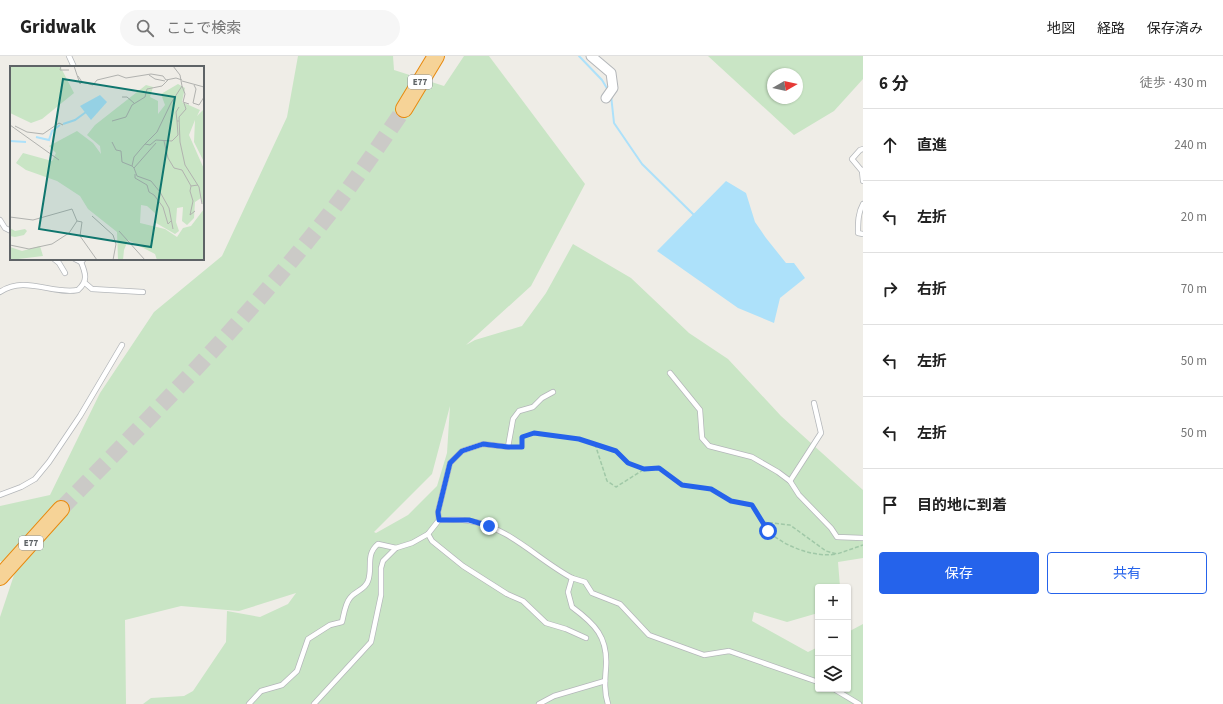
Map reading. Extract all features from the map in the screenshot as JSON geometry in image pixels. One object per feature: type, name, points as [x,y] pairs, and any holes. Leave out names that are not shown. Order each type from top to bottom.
[{"type":"highway","name":"E77","points":[[429,56],[401,107],[436,56]]},
{"type":"highway","name":"E77","points":[[0,568],[59,507],[0,577]]},
{"type":"street","points":[[591,56],[611,73],[613,88],[606,98]]},
{"type":"lane","points":[[69,56],[74,66]]},
{"type":"lane","points":[[863,149],[860,150],[852,159],[862,170],[863,181]]},
{"type":"lane","points":[[863,204],[860,210],[858,224],[858,233],[863,234]]},
{"type":"lane","points":[[0,220],[5,228],[10,230]]},
{"type":"lane","points":[[55,260],[59,263],[65,273]]},
{"type":"lane","points":[[0,292],[7,288],[27,285],[71,291],[78,290],[85,283],[86,274],[83,261]]},
{"type":"lane","points":[[85,283],[92,289],[143,292]]},
{"type":"lane","points":[[0,495],[21,487],[35,479],[49,462],[80,416],[122,345]]},
{"type":"lane","points":[[670,373],[700,410],[702,438],[709,446],[752,457],[790,481],[799,495],[831,528],[837,537],[863,538]]},
{"type":"lane","points":[[314,704],[371,642],[381,595],[381,568],[383,560],[396,548],[412,543],[428,534],[439,520],[438,512],[450,463],[462,451],[483,444],[508,447],[513,419],[520,411],[533,407],[542,398],[553,392]]},
{"type":"lane","points":[[790,481],[821,433],[814,404]]},
{"type":"lane","points":[[439,520],[469,520],[489,526],[527,548],[556,570],[572,578],[585,582],[592,593],[620,604],[649,635],[704,655],[729,651],[815,681]]},
{"type":"lane","points":[[428,534],[432,541],[463,566],[507,594],[523,601],[546,623],[566,629],[586,638]]},
{"type":"lane","points":[[249,704],[261,691],[282,685],[296,671],[308,639],[330,625],[342,622],[348,599],[364,587],[369,580],[369,560],[372,549],[378,544],[396,548]]},
{"type":"lane","points":[[572,578],[568,592],[572,607],[589,619],[602,636],[606,659],[605,695],[608,704]]},
{"type":"lane","points":[[539,704],[554,696],[605,681]]},
{"type":"lane","points":[[839,692],[859,704]]},
{"type":"path","points":[[508,447],[522,447],[522,437],[534,433],[579,439],[616,451],[628,463],[644,469],[659,468],[682,485],[711,489],[731,501],[752,505],[768,531],[795,549],[825,556],[837,554],[863,545]]},
{"type":"path","points":[[595,444],[607,481],[616,487],[644,469]]},
{"type":"path","points":[[762,521],[790,525],[826,551],[837,554]]},
{"type":"green space","points":[[298,56],[393,56],[394,70],[444,86],[464,56],[489,56],[585,184],[531,286],[466,345],[475,340],[522,326],[546,293],[573,244],[631,278],[689,333],[728,359],[781,416],[863,490],[863,558],[838,562],[840,584],[815,584],[815,614],[787,622],[754,612],[752,621],[808,652],[815,648],[815,692],[851,692],[851,630],[863,624],[863,704],[143,704],[151,698],[184,696],[193,691],[226,642],[227,611],[260,617],[288,604],[296,593],[239,611],[181,606],[125,620],[126,704],[0,704],[0,617],[17,566],[0,561],[0,506],[50,495],[100,393],[154,312],[222,256],[287,117]],"holes":[[[450,406],[447,453],[437,486],[408,515],[376,533],[374,532],[432,474]]]},
{"type":"green space","points":[[708,56],[863,56],[863,79],[834,111],[794,135]]},
{"type":"water","points":[[726,181],[746,193],[755,222],[766,238],[786,263],[794,263],[805,278],[780,298],[774,323],[738,308],[657,251]]},
{"type":"waterway","points":[[579,56],[602,80],[608,90]]},
{"type":"waterway","points":[[611,95],[614,123],[642,164],[695,216]]},
{"type":"tunnel","points":[[61,509],[220,343],[281,274],[335,207],[404,109]]},
{"type":"route","points":[[489,526],[469,520],[439,520],[438,512],[450,463],[462,451],[483,444],[522,447],[522,437],[534,433],[579,439],[616,451],[628,463],[644,469],[659,468],[682,485],[711,489],[731,501],[752,505],[768,531]]}]
